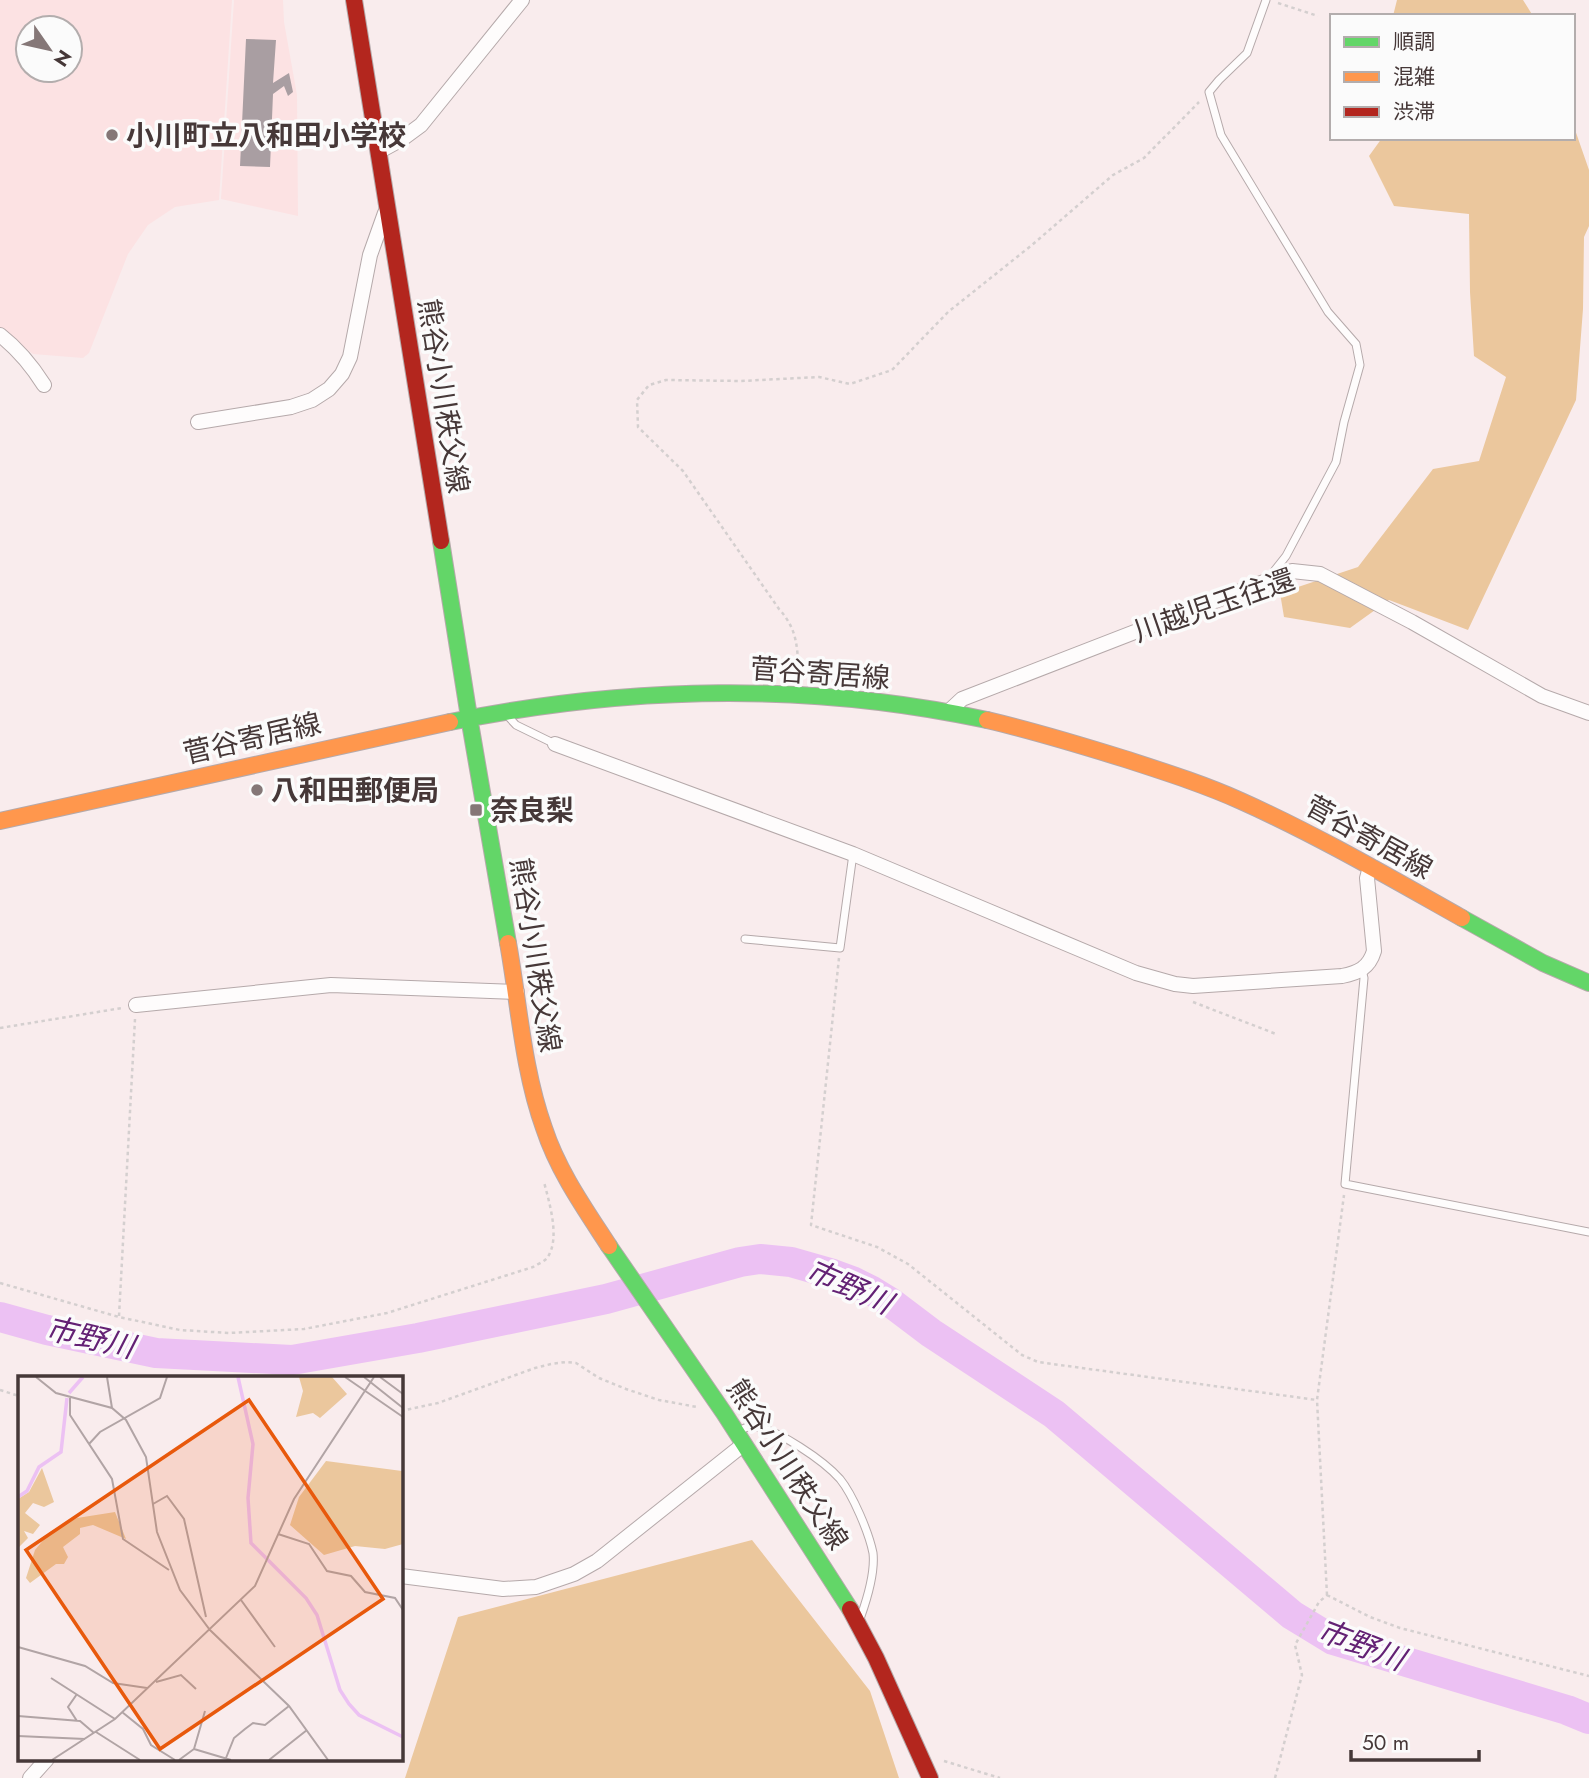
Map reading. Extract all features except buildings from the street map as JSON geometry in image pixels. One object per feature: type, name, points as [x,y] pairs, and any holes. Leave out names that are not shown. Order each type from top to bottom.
[{"type":"main road","name":"熊谷小川秩父線","points":[[354,0],[469,717],[517,992],[524,1051],[543,1127],[556,1159],[575,1193],[619,1262],[740,1437],[859,1623],[927,1770]]},
{"type":"main road","name":"菅谷寄居線","points":[[0,821],[469,717],[572,702],[662,694],[800,695],[875,702],[947,712],[1073,742],[1202,785],[1303,829],[1536,960],[1589,983]]},
{"type":"street","points":[[378,152],[421,125],[522,0]]},
{"type":"street","points":[[198,422],[291,407],[312,400],[329,389],[342,374],[350,357],[370,255],[387,206]]},
{"type":"street","points":[[0,335],[13,345],[33,368],[44,386]]},
{"type":"street","name":"川越児玉往還","points":[[947,712],[962,699],[1292,571],[1320,574],[1412,621],[1542,696],[1589,713]]},
{"type":"street","points":[[555,744],[853,854],[1136,973],[1175,984],[1193,986],[1342,976],[1363,970],[1372,960],[1374,951],[1367,878],[1370,867]]},
{"type":"street","points":[[136,1012],[331,985],[517,992]]},
{"type":"street","points":[[402,1576],[503,1590],[536,1587],[564,1578],[597,1561],[740,1437]]},
{"type":"street","points":[[30,1778],[46,1760]]},
{"type":"lane","points":[[1267,0],[1247,53],[1209,92],[1221,135],[1328,312],[1356,344],[1360,365],[1336,462],[1286,556],[1267,581]]},
{"type":"lane","points":[[504,712],[516,725],[555,744]]},
{"type":"lane","points":[[745,939],[840,948],[853,854]]},
{"type":"lane","points":[[1363,970],[1345,1184],[1589,1232]]},
{"type":"lane","points":[[740,1437],[752,1426],[770,1432],[798,1446],[841,1480],[861,1516],[873,1554],[869,1590],[859,1623]]},
{"type":"path","points":[[1267,0],[1318,16]]},
{"type":"path","points":[[800,695],[796,638],[789,620],[683,471],[638,427],[636,400],[649,385],[666,380],[741,382],[819,377],[850,384],[892,370],[948,312],[1113,175],[1144,158],[1209,92]]},
{"type":"path","points":[[840,948],[811,1225],[877,1247],[908,1264],[1022,1354],[1038,1362],[1318,1399]]},
{"type":"path","points":[[1190,1001],[1276,1034]]},
{"type":"path","points":[[0,1028],[136,1012],[119,1317]]},
{"type":"path","points":[[0,1283],[119,1317],[180,1330],[229,1333],[304,1329],[387,1313],[533,1267],[546,1259],[553,1244],[553,1217],[542,1173]]},
{"type":"path","points":[[1327,1595],[1318,1399],[1345,1184]]},
{"type":"path","points":[[402,1412],[438,1403],[535,1368],[566,1362],[576,1363],[599,1378],[626,1390],[698,1408]]},
{"type":"path","points":[[0,1390],[18,1396]]},
{"type":"path","points":[[1275,1778],[1301,1675],[1295,1646],[1319,1602],[1327,1595]]},
{"type":"path","points":[[1327,1595],[1370,1617],[1400,1628],[1589,1675]]},
{"type":"path","points":[[927,1770],[940,1761],[1000,1778]]},
{"type":"shaded area","name":"小川町立八和田小学校","points":[[0,0],[232,0],[219,200],[175,207],[148,225],[128,254],[89,353],[83,358],[33,354],[0,329]]},
{"type":"shaded area","points":[[234,0],[283,0],[284,22],[297,95],[298,216],[221,199]]},
{"type":"shaded area","points":[[1397,0],[1523,0],[1532,14],[1394,14]]},
{"type":"shaded area","points":[[1575,130],[1589,170],[1589,226],[1584,237],[1583,309],[1576,400],[1468,630],[1389,600],[1350,628],[1284,617],[1280,593],[1358,567],[1433,469],[1479,461],[1506,377],[1474,356],[1469,214],[1394,206],[1369,156],[1381,140],[1575,140]]},
{"type":"shaded area","points":[[752,1540],[870,1691],[899,1778],[405,1778],[458,1617]]},
{"type":"waterway","name":"市野川","points":[[0,1317],[156,1353],[292,1360],[418,1338],[606,1299],[740,1262],[760,1259],[791,1262],[833,1274],[872,1291],[1054,1414],[1292,1615],[1333,1640],[1567,1710],[1589,1719]]},
{"type":"traffic: fast","points":[[441,541],[508,943]]},
{"type":"traffic: fast","points":[[450,722],[584,701],[718,693],[853,699],[987,720]]},
{"type":"traffic: fast","points":[[1462,918],[1543,963],[1589,983]]},
{"type":"traffic: fast","points":[[609,1246],[724,1413],[850,1609]]},
{"type":"traffic: slow","points":[[987,720],[1125,759],[1227,795],[1325,842],[1462,918]]},
{"type":"traffic: slow","points":[[0,821],[450,722]]},
{"type":"traffic: slow","points":[[508,943],[526,1060],[544,1128],[564,1174],[609,1246]]},
{"type":"traffic: jam","points":[[354,0],[441,541]]},
{"type":"traffic: jam","points":[[850,1609],[876,1658],[930,1778]]},
{"type":"place","name":"小川町立八和田小学校","points":[[112,135]]},
{"type":"place","name":"八和田郵便局","points":[[257,790]]},
{"type":"place","name":"奈良梨","points":[[476,810]]}]
